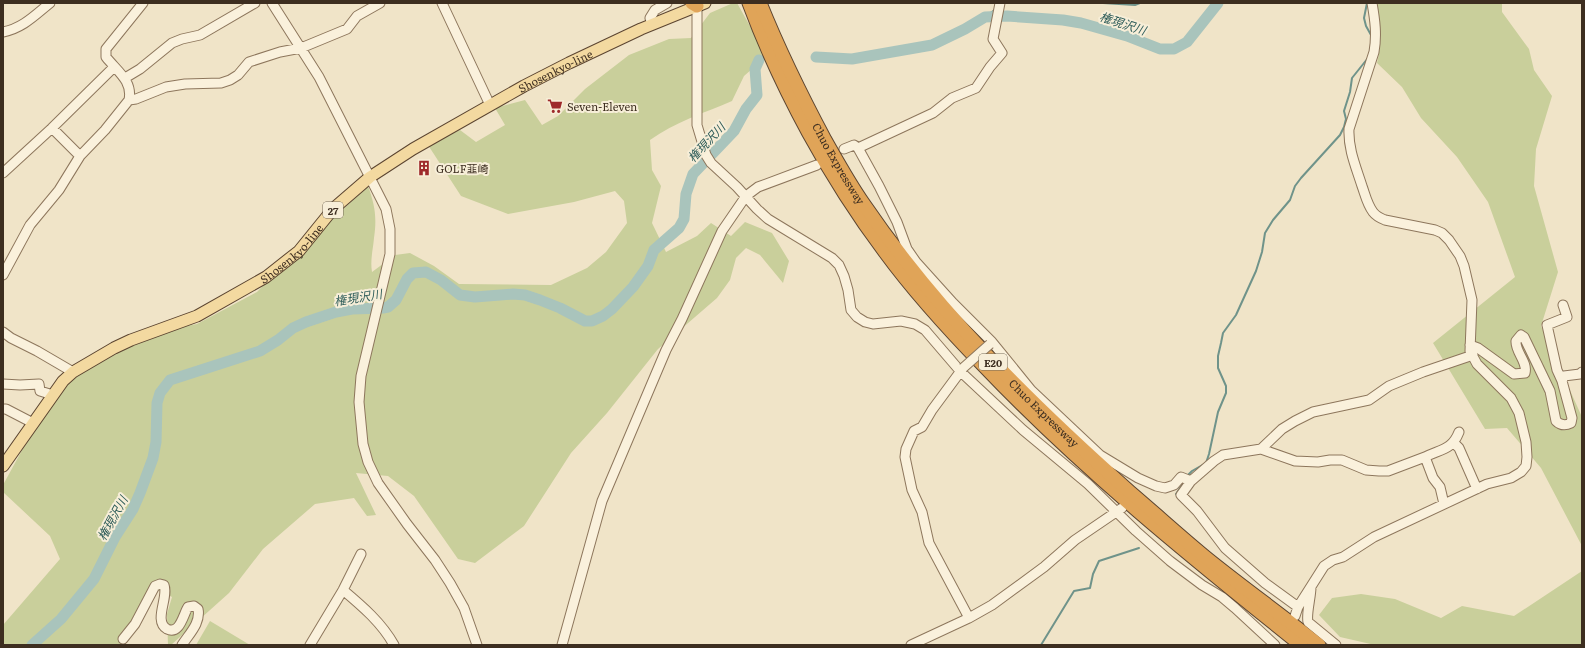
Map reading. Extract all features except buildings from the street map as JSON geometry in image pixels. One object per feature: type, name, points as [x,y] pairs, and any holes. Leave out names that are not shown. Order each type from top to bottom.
[{"type":"highway","name":"Chuo Expressway","points":[[752,4],[788,91],[831,171],[881,247],[923,299],[959,340],[1045,428],[1186,553],[1301,645]]},
{"type":"highway","name":"Chuo Expressway","points":[[752,4],[778,48],[797,87],[862,202],[931,294],[1029,400],[1091,457],[1209,560],[1319,645]]},
{"type":"main road","name":"Shosenkyo-line","points":[[3,466],[63,381],[73,372],[131,340],[196,316],[266,277],[299,251],[333,209],[370,177],[412,149],[569,63],[698,4]]},
{"type":"street","points":[[3,32],[23,25],[50,3]]},
{"type":"street","points":[[3,275],[30,225],[59,190],[80,156],[105,130],[128,100],[129,90],[125,78],[106,58],[106,49],[143,3]]},
{"type":"street","points":[[125,78],[140,69],[177,40],[200,35],[255,3]]},
{"type":"street","points":[[272,3],[319,77],[386,209],[390,229],[390,254],[361,376],[359,402],[363,444],[368,462],[378,483],[435,560],[450,583],[464,608],[477,645]]},
{"type":"street","points":[[128,100],[136,99],[166,87],[185,84],[221,83],[230,80],[238,75],[249,62],[280,52],[301,48],[347,29],[357,16],[380,3]]},
{"type":"street","points":[[442,3],[490,105]]},
{"type":"street","points":[[652,24],[650,18],[652,13],[667,3]]},
{"type":"street","points":[[858,148],[933,112],[952,98],[976,88],[1002,52],[993,39],[1000,3]]},
{"type":"street","points":[[1372,3],[1376,41],[1374,52],[1349,129],[1351,153],[1368,204],[1378,217],[1385,220],[1435,230],[1446,237],[1460,256],[1471,294],[1470,351],[1477,364],[1500,386],[1514,403],[1519,413],[1523,428],[1527,457],[1526,466],[1521,472],[1444,504],[1374,537],[1343,557],[1333,560],[1324,566],[1297,612],[1225,548],[1197,511],[1180,495],[1191,481],[1223,455],[1261,448],[1295,461],[1318,462],[1342,460],[1366,470],[1379,472],[1388,471],[1442,451],[1454,443],[1459,432]]},
{"type":"street","points":[[698,4],[697,125],[708,159],[746,196],[757,210],[768,219],[832,258],[839,265],[848,290],[851,310],[857,317],[865,322],[873,324],[902,321],[915,324],[925,330],[962,370],[1023,430],[1120,510],[1136,531],[1164,556],[1202,585],[1222,597],[1279,643]]},
{"type":"street","points":[[3,173],[52,128],[114,67]]},
{"type":"street","points":[[52,128],[80,156]]},
{"type":"street","points":[[844,149],[854,145],[858,148],[897,222],[907,249],[916,262],[952,303],[991,343],[1031,390],[1100,454],[1138,478],[1165,488],[1174,484],[1181,476],[1191,481]]},
{"type":"street","points":[[562,645],[602,501],[666,350],[682,319],[714,246],[722,231],[746,196],[766,183],[817,165]]},
{"type":"street","points":[[1470,345],[1478,348],[1514,374],[1521,374],[1525,373],[1526,367],[1516,345],[1516,341],[1521,335],[1524,337],[1550,391],[1556,421],[1559,424],[1564,425],[1571,423],[1572,418],[1562,380],[1557,370],[1547,325],[1567,317],[1563,305]]},
{"type":"street","points":[[3,332],[11,338],[73,372]]},
{"type":"street","points":[[969,618],[929,543],[922,512],[912,490],[905,457],[906,449],[914,431],[922,426],[962,370],[991,343]]},
{"type":"street","points":[[1261,448],[1282,429],[1313,412],[1369,400],[1390,386],[1473,355]]},
{"type":"street","points":[[1562,380],[1564,376],[1580,374],[1582,372]]},
{"type":"street","points":[[3,384],[39,384],[40,391],[53,395]]},
{"type":"street","points":[[3,409],[6,409],[33,423]]},
{"type":"street","points":[[1454,443],[1459,448],[1477,489]]},
{"type":"street","points":[[1425,457],[1434,478],[1440,487],[1444,504]]},
{"type":"street","points":[[1140,489],[1147,482]]},
{"type":"street","points":[[911,645],[969,618],[992,605],[1031,577],[1075,540],[1120,510]]},
{"type":"street","points":[[310,645],[343,590],[361,554]]},
{"type":"street","points":[[123,639],[135,624],[155,586],[160,584],[164,585],[166,594],[161,613],[162,622],[165,628],[175,630],[188,607],[194,606],[198,609],[199,615],[196,624],[182,645]]},
{"type":"street","points":[[1311,587],[1311,599],[1307,618],[1308,622],[1336,645]]},
{"type":"street","points":[[343,590],[363,607],[380,625],[394,645]]},
{"type":"green space","points":[[733,3],[737,3],[767,56],[744,76],[732,101],[669,128],[650,140],[652,170],[661,186],[652,223],[666,252],[697,236],[711,223],[731,236],[745,222],[772,233],[789,261],[783,283],[760,255],[746,248],[736,258],[730,280],[717,298],[658,349],[607,413],[571,453],[524,526],[475,563],[458,559],[414,496],[388,476],[356,473],[376,515],[367,516],[354,498],[315,504],[263,549],[229,593],[171,645],[168,645],[167,614],[172,597],[150,586],[122,645],[3,645],[3,625],[60,559],[50,536],[3,492],[3,485],[51,397],[91,356],[132,336],[197,324],[257,292],[281,267],[368,186],[374,206],[375,218],[375,231],[371,259],[372,272],[395,255],[410,253],[434,266],[459,284],[551,285],[587,268],[606,252],[627,223],[624,201],[615,191],[574,202],[508,214],[461,196],[428,145],[460,130],[476,142],[505,125],[495,108],[525,100],[542,125],[558,116],[585,89],[629,55],[669,39],[691,38],[710,13]]},
{"type":"green space","points":[[1377,3],[1502,3],[1502,12],[1529,49],[1534,70],[1552,96],[1536,149],[1534,186],[1558,272],[1541,326],[1582,417],[1582,546],[1541,468],[1507,428],[1485,429],[1433,343],[1515,277],[1488,202],[1457,157],[1421,118],[1402,87],[1377,63],[1380,48],[1380,33]]},
{"type":"green space","points":[[1582,571],[1582,645],[1375,645],[1340,637],[1319,615],[1332,598],[1361,594],[1395,599],[1441,618],[1462,606],[1514,616]]},
{"type":"green space","points":[[210,621],[250,645],[196,645]]},
{"type":"waterway","points":[[1103,3],[1135,5],[1140,3]]},
{"type":"waterway","name":"権現沢川","points":[[816,57],[852,59],[932,45],[965,29],[985,17],[1007,16],[1063,20],[1081,23],[1127,36],[1160,49],[1174,49],[1187,42],[1218,3]]},
{"type":"waterway","points":[[1367,3],[1364,18],[1371,35]]},
{"type":"waterway","name":"権現沢川","points":[[985,17],[996,9]]},
{"type":"waterway","points":[[1187,476],[1192,471],[1206,463],[1209,454],[1218,412],[1226,393],[1226,386],[1218,368],[1218,356],[1223,333],[1236,315],[1256,271],[1262,252],[1265,233],[1273,220],[1290,200],[1295,186],[1301,178],[1340,135],[1346,119],[1344,111],[1350,92],[1352,78],[1368,58]]},
{"type":"waterway","name":"権現沢川","points":[[32,645],[61,619],[94,579],[115,537],[133,509],[153,458],[156,442],[157,403],[160,393],[170,380],[260,351],[278,340],[293,328],[306,322],[336,312],[352,309],[388,307],[396,300],[407,279],[413,273],[426,272],[441,280],[460,295],[475,297],[513,294],[525,295],[560,308],[585,321],[592,321],[603,316],[612,309],[633,287],[648,266],[654,250],[679,228],[684,219],[686,194],[693,174],[734,131],[746,109],[757,95],[755,69],[759,60]]},
{"type":"waterway","points":[[1176,494],[1184,482]]},
{"type":"waterway","points":[[1041,645],[1074,591],[1090,588],[1093,574],[1099,561],[1139,548]]},
{"type":"place","name":"Seven-Eleven","points":[[555,106]]},
{"type":"place","name":"GOLF韮崎","points":[[424,168]]}]
